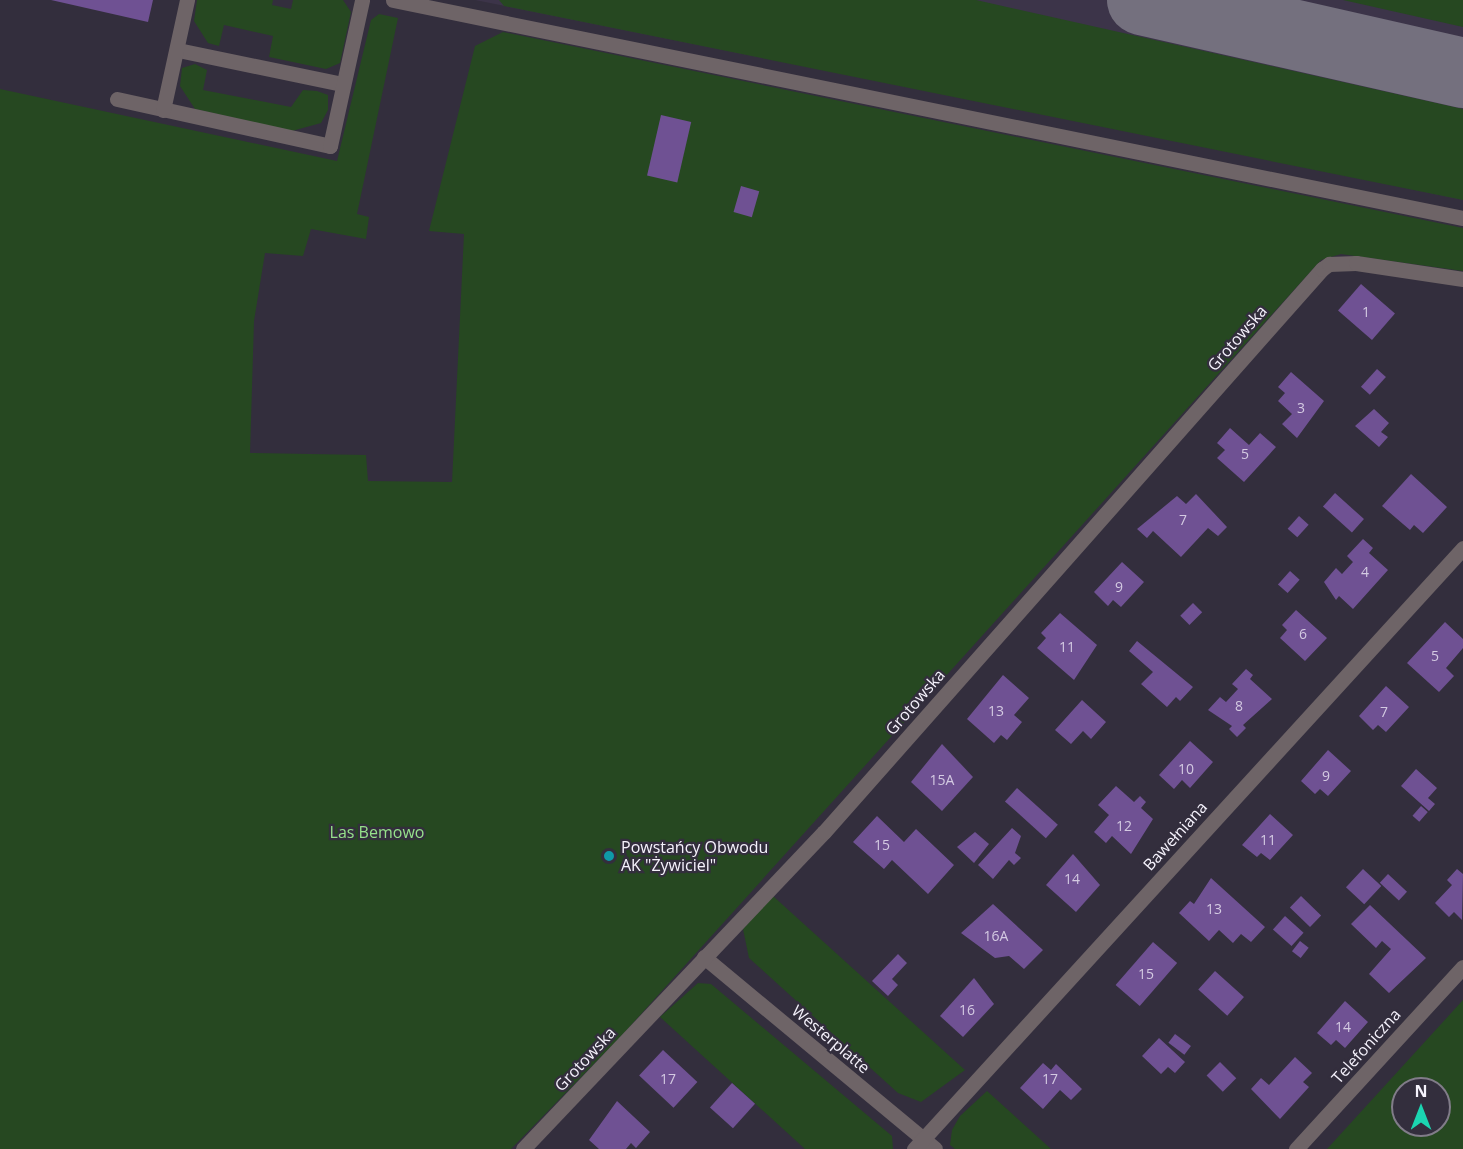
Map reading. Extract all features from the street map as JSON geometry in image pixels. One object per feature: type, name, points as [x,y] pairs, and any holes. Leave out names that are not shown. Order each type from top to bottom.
[{"type":"street","points":[[163,110],[178,50],[187,0]]},
{"type":"street","points":[[117,99],[330,146],[362,0]]},
{"type":"street","points":[[393,0],[443,5],[1463,218]]},
{"type":"street","points":[[178,50],[342,84]]},
{"type":"street","name":"Grotowska","points":[[524,1149],[824,832],[1322,269],[1329,264],[1356,263],[1463,279]]},
{"type":"street","name":"Bawełniana","points":[[924,1146],[1463,548]]},
{"type":"street","name":"Westerplatte","points":[[704,957],[924,1146]]},
{"type":"street","name":"Telefoniczna","points":[[1296,1149],[1463,967]]},
{"type":"shaded area","points":[[475,0],[1463,0],[1463,200],[1315,169]]},
{"type":"green space","points":[[197,0],[273,0],[272,5],[291,9],[293,0],[343,0],[351,12],[340,63],[326,69],[269,57],[273,36],[224,25],[219,46],[208,43],[194,21]]},
{"type":"green space","points":[[499,0],[976,0],[1463,109],[1463,200],[504,6]]},
{"type":"green space","points":[[1343,0],[1463,0],[1463,27]]},
{"type":"green space","name":"Las Bemowo","points":[[379,14],[398,18],[357,214],[369,217],[366,239],[311,229],[303,256],[265,253],[254,321],[250,453],[366,455],[368,481],[452,482],[464,234],[429,231],[475,46],[503,32],[1463,228],[1463,271],[1341,254],[1321,260],[623,1034],[511,1149],[0,1149],[0,89],[337,161],[371,20]]},
{"type":"green space","points":[[195,64],[207,70],[203,90],[291,107],[303,90],[317,91],[328,95],[328,110],[321,123],[292,131],[195,109],[180,86],[182,68]]},
{"type":"green space","points":[[773,896],[965,1070],[921,1102],[898,1093],[749,958],[743,929]]},
{"type":"green space","points":[[698,983],[711,984],[892,1136],[893,1149],[805,1149],[660,1017]]},
{"type":"green space","points":[[1463,1000],[1463,1149],[1327,1149],[1391,1079],[1391,1137],[1451,1137],[1451,1077],[1393,1077]]},
{"type":"green space","points":[[987,1091],[1051,1149],[955,1149],[950,1145],[952,1130],[960,1116]]},
{"type":"building","points":[[51,0],[153,0],[148,22]]},
{"type":"building","points":[[661,115],[691,122],[677,182],[647,175]]},
{"type":"building","points":[[741,186],[759,191],[752,217],[734,212]]},
{"type":"building","points":[[1361,284],[1395,314],[1372,340],[1338,310]]},
{"type":"building","points":[[1377,369],[1386,377],[1370,395],[1361,387]]},
{"type":"building","points":[[1291,372],[1324,401],[1297,438],[1282,424],[1292,414],[1278,401],[1285,393],[1278,387]]},
{"type":"building","points":[[1374,409],[1389,423],[1381,432],[1388,437],[1379,447],[1355,426]]},
{"type":"building","points":[[1230,428],[1249,445],[1260,433],[1276,447],[1244,482],[1217,458],[1225,450],[1217,443]]},
{"type":"building","points":[[1411,474],[1447,507],[1423,533],[1414,525],[1410,530],[1382,506]]},
{"type":"building","points":[[1335,493],[1364,519],[1352,532],[1323,506]]},
{"type":"building","points":[[1196,494],[1227,527],[1218,536],[1208,528],[1181,557],[1153,531],[1147,538],[1137,529],[1177,496],[1186,504]]},
{"type":"building","points":[[1299,516],[1309,525],[1297,537],[1288,529]]},
{"type":"building","points":[[1363,539],[1373,548],[1369,553],[1388,570],[1353,609],[1339,596],[1336,600],[1324,582],[1336,568],[1342,574],[1353,562],[1347,556]]},
{"type":"building","points":[[1122,562],[1144,582],[1121,607],[1113,600],[1108,606],[1094,592]]},
{"type":"building","points":[[1290,571],[1300,580],[1288,593],[1278,584]]},
{"type":"building","points":[[1193,603],[1202,612],[1189,625],[1180,616]]},
{"type":"building","points":[[1296,610],[1327,638],[1305,661],[1280,638],[1287,630],[1282,625]]},
{"type":"building","points":[[1060,613],[1097,645],[1074,680],[1037,648],[1046,638],[1041,633]]},
{"type":"building","points":[[1445,622],[1463,639],[1463,648],[1446,668],[1454,676],[1439,692],[1407,663]]},
{"type":"building","points":[[1137,641],[1193,687],[1180,701],[1176,697],[1167,707],[1141,684],[1153,672],[1129,651]]},
{"type":"building","points":[[1246,669],[1253,675],[1250,679],[1272,699],[1243,725],[1246,728],[1237,737],[1229,729],[1232,726],[1208,710],[1220,697],[1226,702],[1238,689],[1232,684]]},
{"type":"building","points":[[1003,675],[1029,698],[1014,715],[1022,722],[1007,740],[1001,735],[994,743],[967,719]]},
{"type":"building","points":[[1386,686],[1409,707],[1386,732],[1378,725],[1373,730],[1359,716]]},
{"type":"building","points":[[1082,700],[1106,722],[1091,739],[1083,731],[1071,744],[1055,730]]},
{"type":"building","points":[[1190,741],[1213,762],[1190,788],[1182,780],[1174,789],[1159,775]]},
{"type":"building","points":[[942,744],[973,777],[942,811],[911,782]]},
{"type":"building","points":[[1328,750],[1351,771],[1328,796],[1320,789],[1315,794],[1301,781]]},
{"type":"building","points":[[1416,769],[1437,788],[1428,798],[1435,804],[1429,811],[1401,786]]},
{"type":"building","points":[[1116,786],[1134,802],[1140,796],[1146,802],[1141,808],[1153,819],[1131,854],[1112,836],[1106,843],[1094,832],[1109,815],[1098,805]]},
{"type":"building","points":[[1017,788],[1058,825],[1046,838],[1005,801]]},
{"type":"building","points":[[1421,806],[1428,812],[1419,822],[1412,816]]},
{"type":"building","points":[[1270,814],[1293,835],[1270,860],[1261,853],[1257,857],[1242,845]]},
{"type":"building","points":[[877,816],[904,842],[916,829],[954,865],[928,894],[892,860],[884,869],[853,842]]},
{"type":"building","points":[[1012,828],[1021,836],[1015,853],[1021,858],[1014,865],[1009,860],[993,879],[978,865]]},
{"type":"building","points":[[975,832],[989,844],[974,863],[957,847]]},
{"type":"building","points":[[1073,854],[1100,885],[1076,912],[1046,885]]},
{"type":"building","points":[[1363,869],[1381,886],[1364,904],[1346,887]]},
{"type":"building","points":[[1457,869],[1463,874],[1462,920],[1454,912],[1449,917],[1435,903],[1452,885],[1447,880]]},
{"type":"building","points":[[1388,874],[1407,892],[1399,901],[1380,883]]},
{"type":"building","points":[[1211,878],[1265,927],[1251,942],[1241,934],[1233,943],[1219,930],[1209,941],[1179,913],[1190,901],[1194,904]]},
{"type":"building","points":[[1301,896],[1321,915],[1310,927],[1290,908]]},
{"type":"building","points":[[993,904],[1043,950],[1024,969],[1009,956],[995,958],[961,933]]},
{"type":"building","points":[[1370,905],[1426,958],[1389,993],[1369,974],[1391,949],[1382,941],[1376,948],[1351,924]]},
{"type":"building","points":[[1285,916],[1304,933],[1292,946],[1273,929]]},
{"type":"building","points":[[1300,941],[1309,948],[1301,958],[1292,951]]},
{"type":"building","points":[[1153,942],[1177,963],[1140,1006],[1116,985]]},
{"type":"building","points":[[898,954],[907,963],[892,979],[898,985],[888,996],[872,981]]},
{"type":"building","points":[[1215,971],[1244,997],[1227,1016],[1198,990]]},
{"type":"building","points":[[974,978],[994,1004],[963,1037],[940,1016]]},
{"type":"building","points":[[1345,1001],[1368,1022],[1345,1048],[1336,1040],[1331,1045],[1317,1033]]},
{"type":"building","points":[[1175,1034],[1191,1046],[1184,1055],[1168,1043]]},
{"type":"building","points":[[1159,1038],[1185,1062],[1175,1073],[1168,1067],[1161,1074],[1142,1056]]},
{"type":"building","points":[[663,1050],[697,1082],[674,1108],[639,1076]]},
{"type":"building","points":[[1295,1057],[1312,1073],[1303,1082],[1309,1087],[1280,1119],[1251,1089],[1261,1078],[1269,1085]]},
{"type":"building","points":[[1220,1062],[1236,1078],[1223,1092],[1207,1075]]},
{"type":"building","points":[[1043,1063],[1051,1070],[1056,1064],[1082,1089],[1071,1100],[1060,1090],[1043,1109],[1020,1088]]},
{"type":"building","points":[[732,1083],[755,1104],[733,1128],[710,1108]]},
{"type":"building","points":[[617,1101],[650,1132],[636,1148],[631,1143],[626,1149],[599,1149],[589,1140]]},
{"type":"taxiway","points":[[1142,0],[1463,73]]},
{"type":"place","name":"Powstańcy Obwodu AK \"Żywiciel\"","points":[[609,856]]}]
